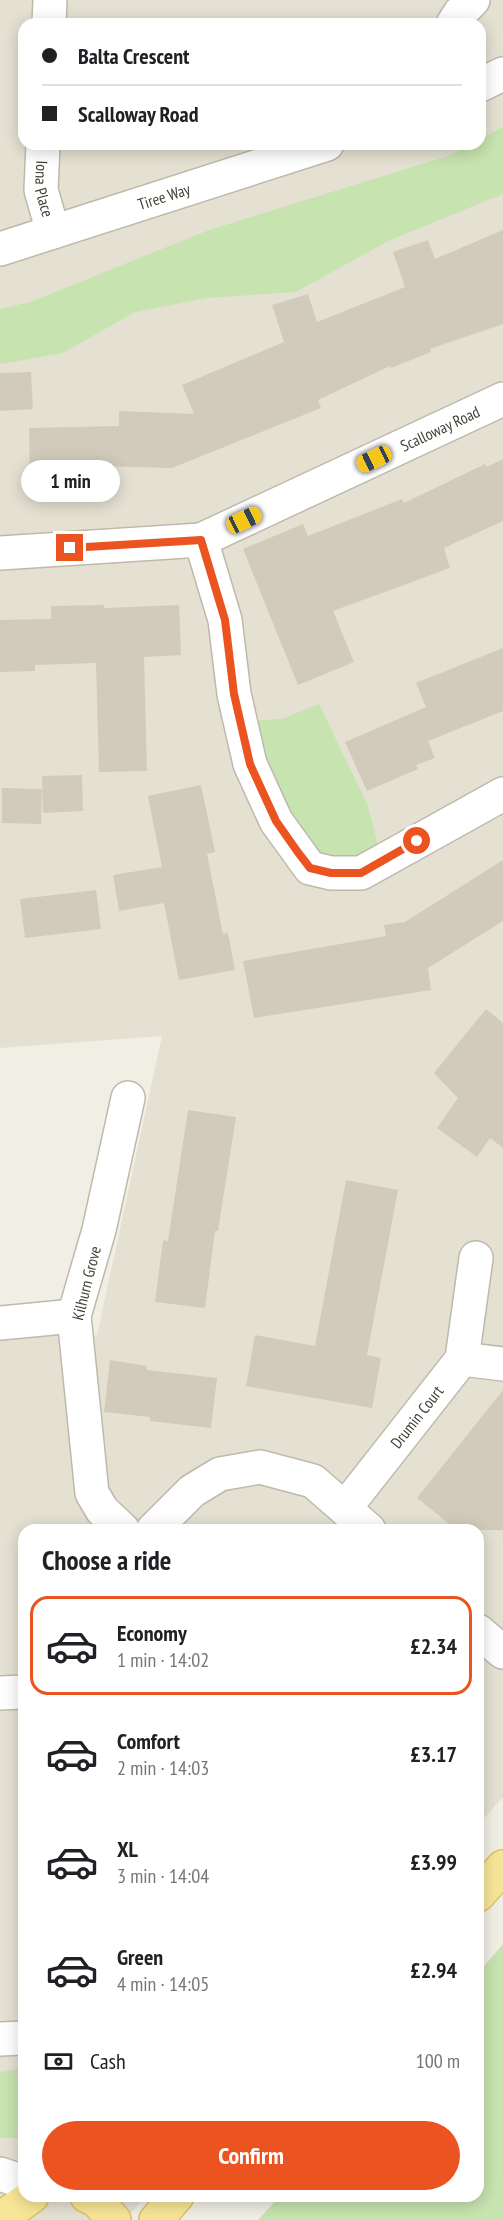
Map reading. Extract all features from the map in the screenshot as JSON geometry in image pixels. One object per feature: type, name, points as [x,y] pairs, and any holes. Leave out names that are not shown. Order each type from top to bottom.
[{"type":"main road","points":[[484,1888],[503,1867]]},
{"type":"main road","points":[[6,2220],[10,2212],[24,2202]]},
{"type":"main road","points":[[98,2202],[114,2220]]},
{"type":"main road","points":[[156,2220],[172,2202]]},
{"type":"street","points":[[49,18],[50,0]]},
{"type":"street","points":[[457,18],[473,0]]},
{"type":"street","points":[[486,82],[503,74]]},
{"type":"street","name":"Iona Place","points":[[43,150],[41,190],[53,232]]},
{"type":"street","name":"Tiree Way","points":[[0,249],[308,150]]},
{"type":"street","name":"Scalloway Road","points":[[0,553],[201,540],[503,399]]},
{"type":"street","points":[[201,540],[225,620],[234,694],[250,764],[276,821],[310,868],[331,873],[361,873],[503,794]]},
{"type":"street","name":"Kilhurn Grove","points":[[117,1524],[102,1510],[92,1493],[74,1316],[99,1230],[128,1098]]},
{"type":"street","points":[[476,1258],[462,1359],[503,1364]]},
{"type":"street","points":[[0,1323],[74,1316]]},
{"type":"street","name":"Drumin Court","points":[[345,1508],[462,1359]]},
{"type":"street","points":[[159,1524],[192,1491],[220,1474],[236,1469],[260,1467],[313,1481],[362,1524]]},
{"type":"street","points":[[484,1636],[503,1652]]},
{"type":"street","points":[[0,1694],[18,1692]]},
{"type":"street","points":[[0,2039],[18,2038]]},
{"type":"street","points":[[0,2174],[18,2180]]},
{"type":"shaded area","points":[[0,0],[503,0],[503,1797],[484,1818],[484,1524],[18,1524],[18,2202],[141,2202],[125,2220],[0,2220],[0,1336],[97,1335],[162,1036],[0,1048]]},
{"type":"green space","points":[[503,127],[503,194],[390,240],[296,292],[207,298],[135,312],[63,353],[0,364],[0,309],[30,302],[209,230],[448,156],[460,150],[486,150],[486,136]]},
{"type":"green space","points":[[319,704],[368,806],[381,857],[314,863],[244,721],[282,719]]},
{"type":"green space","points":[[503,1944],[503,2220],[258,2220],[274,2202],[484,2202],[484,1966]]},
{"type":"green space","points":[[18,2069],[18,2138],[0,2138],[0,2072]]},
{"type":"building","points":[[503,230],[503,324],[430,349],[431,352],[391,368],[390,366],[318,400],[321,408],[172,468],[95,466],[96,475],[30,477],[29,428],[119,426],[119,411],[194,414],[182,385],[284,342],[272,305],[308,294],[317,322],[405,287],[393,252],[428,240],[435,259]]},
{"type":"building","points":[[31,372],[33,409],[0,411],[0,373]]},
{"type":"building","points":[[503,459],[503,521],[444,548],[450,568],[333,611],[354,662],[298,685],[243,549],[303,524],[308,536],[402,499],[404,503],[485,464],[487,467]]},
{"type":"building","points":[[104,605],[104,608],[179,605],[181,655],[144,657],[147,771],[99,772],[96,663],[35,665],[35,671],[0,672],[0,620],[51,619],[51,606]]},
{"type":"building","points":[[503,648],[503,711],[428,741],[435,758],[416,765],[418,769],[367,791],[345,742],[426,707],[416,683]]},
{"type":"building","points":[[82,775],[83,811],[43,813],[42,776]]},
{"type":"building","points":[[201,785],[215,852],[207,854],[223,934],[228,933],[235,970],[179,980],[164,903],[119,911],[113,875],[162,867],[148,796]]},
{"type":"building","points":[[2,788],[42,789],[41,824],[2,823]]},
{"type":"building","points":[[503,860],[503,921],[428,968],[431,990],[254,1018],[243,961],[386,936],[384,925],[405,922]]},
{"type":"building","points":[[96,890],[101,929],[25,938],[20,899]]},
{"type":"building","points":[[486,1009],[503,1023],[503,1148],[490,1138],[477,1157],[437,1128],[458,1098],[434,1073]]},
{"type":"building","points":[[188,1110],[236,1117],[218,1231],[215,1231],[205,1308],[155,1302],[163,1240],[168,1241]]},
{"type":"building","points":[[346,1180],[398,1190],[367,1355],[381,1358],[372,1408],[246,1386],[255,1335],[315,1346]]},
{"type":"building","points":[[110,1360],[147,1366],[147,1370],[217,1378],[211,1428],[150,1421],[150,1417],[104,1412]]},
{"type":"building","points":[[503,1390],[503,1530],[484,1530],[484,1524],[450,1524],[417,1498]]},
{"type":"route","points":[[70,548],[201,540],[225,620],[234,694],[250,764],[276,821],[297,851],[310,868],[331,873],[361,873],[417,841]]}]
